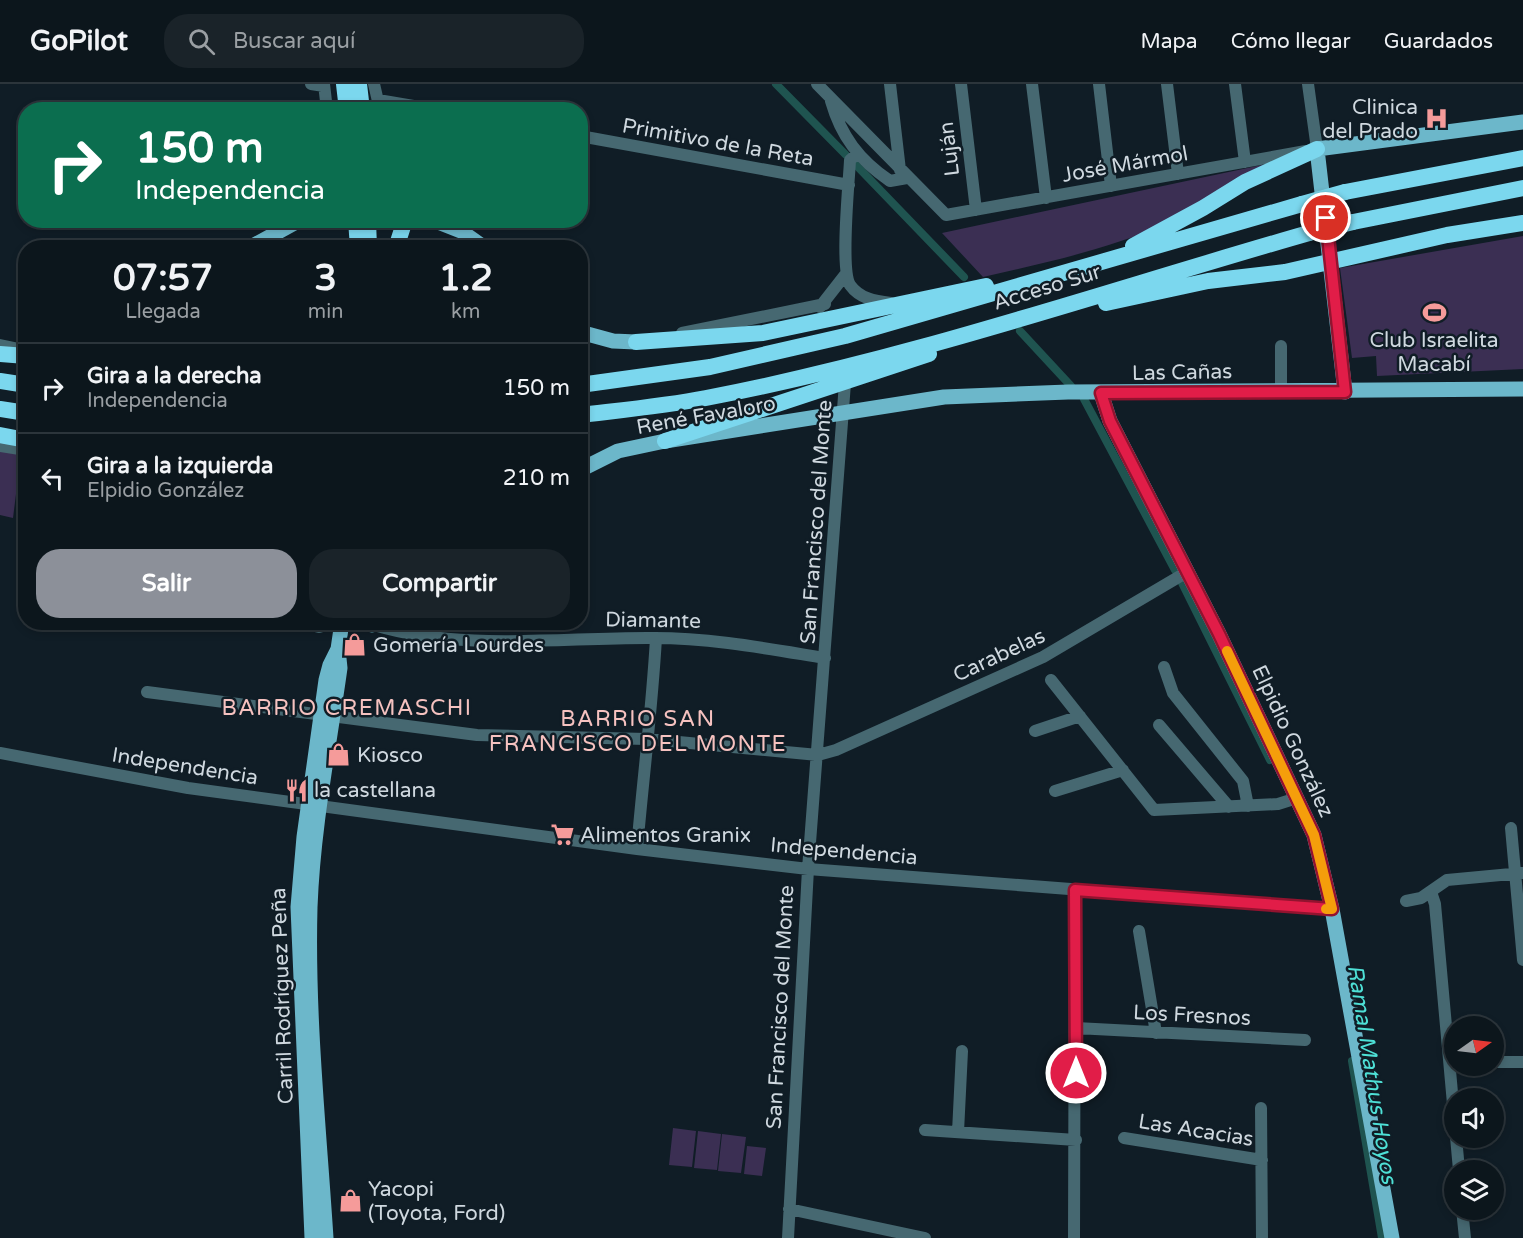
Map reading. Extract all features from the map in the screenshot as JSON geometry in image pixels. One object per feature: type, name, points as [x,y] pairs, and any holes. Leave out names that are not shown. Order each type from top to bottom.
[{"type":"highway","points":[[344,84],[346,102]]},
{"type":"highway","points":[[359,84],[361,102]]},
{"type":"highway","points":[[1087,268],[1166,229],[1245,182],[1317,149]]},
{"type":"highway","name":"Acceso Sur","points":[[588,384],[669,374],[888,325],[1346,192],[1523,158]]},
{"type":"highway","name":"Acceso Sur","points":[[588,414],[672,404],[761,387],[1014,321],[1309,233],[1523,188]]},
{"type":"highway","points":[[665,441],[923,357],[1014,321],[1208,281],[1285,272],[1332,263],[1447,236],[1523,223]]},
{"type":"highway","points":[[636,342],[712,338],[798,327],[904,303],[1064,273]]},
{"type":"highway","points":[[0,354],[18,355]]},
{"type":"highway","points":[[0,381],[18,383]]},
{"type":"highway","points":[[0,409],[18,412]]},
{"type":"highway","points":[[0,435],[18,438]]},
{"type":"main road","points":[[1345,392],[1332,263],[1317,149],[1523,122]]},
{"type":"main road","points":[[264,240],[285,228]]},
{"type":"main road","points":[[454,228],[474,240]]},
{"type":"main road","points":[[588,334],[613,341],[636,342]]},
{"type":"main road","name":"Las Cañas","points":[[843,414],[926,398],[1068,392],[1345,392],[1523,389]]},
{"type":"main road","name":"Elpidio González","points":[[1101,393],[1110,421],[1187,572],[1314,835],[1332,909],[1392,1238]]},
{"type":"main road","name":"René Favaloro","points":[[588,466],[618,451],[665,441],[843,414]]},
{"type":"main road","name":"Carril Rodríguez Peña","points":[[312,1238],[297,939],[300,873],[314,806],[327,716],[340,668],[338,649],[341,630]]},
{"type":"main road","name":"Carril Rodríguez Peña","points":[[314,806],[310,942],[326,1238]]},
{"type":"street","points":[[310,84],[324,85],[326,102]]},
{"type":"street","points":[[374,84],[378,102]]},
{"type":"street","points":[[890,84],[904,174]]},
{"type":"street","name":"Luján","points":[[961,84],[976,210]]},
{"type":"street","points":[[1032,84],[1046,198]]},
{"type":"street","points":[[1099,84],[1111,186]]},
{"type":"street","points":[[1167,84],[1178,174]]},
{"type":"street","points":[[1235,84],[1245,162]]},
{"type":"street","points":[[1308,84],[1317,149]]},
{"type":"street","points":[[819,85],[904,174]]},
{"type":"street","points":[[830,97],[838,126],[857,154],[890,181],[904,174]]},
{"type":"street","name":"Primitivo de la Reta","points":[[588,137],[849,185]]},
{"type":"street","name":"José Mármol","points":[[904,174],[941,213],[946,215],[1317,149]]},
{"type":"street","points":[[798,327],[825,304],[845,275],[850,160],[857,154]]},
{"type":"street","points":[[845,275],[854,290],[864,297],[904,303]]},
{"type":"street","points":[[636,342],[825,304]]},
{"type":"street","points":[[0,345],[18,348]]},
{"type":"street","points":[[1281,346],[1281,392]]},
{"type":"street","name":"San Francisco del Monte","points":[[788,1238],[808,869],[845,383]]},
{"type":"street","points":[[0,446],[18,449]]},
{"type":"street","name":"Carabelas","points":[[818,754],[836,750],[1043,657],[1187,572]]},
{"type":"street","name":"Diamante","points":[[397,630],[411,634],[470,640],[656,638],[725,642],[825,658]]},
{"type":"street","points":[[637,849],[647,739],[651,726],[656,638]]},
{"type":"street","points":[[1164,667],[1173,693],[1244,781],[1248,806]]},
{"type":"street","points":[[1051,680],[1154,810],[1278,804],[1297,798]]},
{"type":"street","points":[[147,692],[477,735],[647,739],[818,754]]},
{"type":"street","points":[[1035,731],[1080,716]]},
{"type":"street","points":[[1159,725],[1229,807]]},
{"type":"street","name":"Independencia","points":[[0,753],[188,788],[637,849],[808,869],[1332,909]]},
{"type":"street","points":[[1055,791],[1123,770]]},
{"type":"street","points":[[1511,828],[1519,874],[1523,960]]},
{"type":"street","points":[[1406,901],[1421,898],[1447,880],[1519,874]]},
{"type":"street","points":[[1074,1238],[1075,890]]},
{"type":"street","points":[[1431,892],[1435,904],[1447,1016]]},
{"type":"street","points":[[1139,931],[1156,1033]]},
{"type":"street","name":"Los Fresnos","points":[[1076,1028],[1305,1040]]},
{"type":"street","points":[[958,1132],[962,1051]]},
{"type":"street","points":[[1504,1062],[1523,1062]]},
{"type":"street","points":[[1261,1108],[1262,1238]]},
{"type":"street","points":[[925,1130],[1076,1140]]},
{"type":"street","name":"Las Acacias","points":[[1124,1138],[1262,1161]]},
{"type":"street","points":[[789,1209],[925,1238]]},
{"type":"street","points":[[1463,1220],[1465,1238]]},
{"type":"shaded area","points":[[1271,163],[1194,210],[1146,232],[1077,254],[983,277],[942,233]]},
{"type":"shaded area","name":"Club Israelita Macabí","points":[[1523,236],[1523,369],[1377,376],[1376,356],[1352,358],[1340,268]]},
{"type":"shaded area","points":[[0,451],[18,454],[18,478],[13,518],[0,515]]},
{"type":"shaded area","points":[[673,1128],[696,1131],[692,1167],[669,1165]]},
{"type":"shaded area","points":[[698,1131],[721,1134],[717,1170],[694,1168]]},
{"type":"shaded area","points":[[722,1134],[746,1137],[741,1173],[718,1171]]},
{"type":"shaded area","points":[[747,1146],[766,1148],[762,1176],[744,1174]]},
{"type":"waterway","name":"Ramal Mathus Hoyos","points":[[776,84],[846,155]]},
{"type":"waterway","name":"Ramal Mathus Hoyos","points":[[856,165],[964,277]]},
{"type":"waterway","name":"Ramal Mathus Hoyos","points":[[1020,331],[1071,386]]},
{"type":"waterway","name":"Ramal Mathus Hoyos","points":[[1084,399],[1175,570]]},
{"type":"waterway","name":"Ramal Mathus Hoyos","points":[[1182,583],[1270,760]]},
{"type":"waterway","name":"Ramal Mathus Hoyos","points":[[1352,1061],[1382,1238]]},
{"type":"slow traffic","points":[[1227,651],[1314,835],[1332,909],[1326,909]]},
{"type":"place","name":"Clinica del Prado","points":[[1436,119]]},
{"type":"place","name":"Club Israelita Macabí","points":[[1434,312]]},
{"type":"place","name":"Gomería Lourdes","points":[[355,645]]},
{"type":"place","name":"Kiosco","points":[[339,755]]},
{"type":"place","name":"la castellana","points":[[296,790]]},
{"type":"place","name":"Alimentos Granix","points":[[562,835]]},
{"type":"place","name":"Yacopi (Toyota, Ford)","points":[[350,1201]]},
{"type":"district","name":"BARRIO CREMASCHI","points":[[347,707]]},
{"type":"district","name":"BARRIO SAN FRANCISCO DEL MONTE","points":[[638,730]]},
{"type":"route","points":[[1076,1073],[1075,890],[1332,909],[1314,835],[1219,634],[1110,421],[1101,393],[1345,392],[1326,218]]}]
